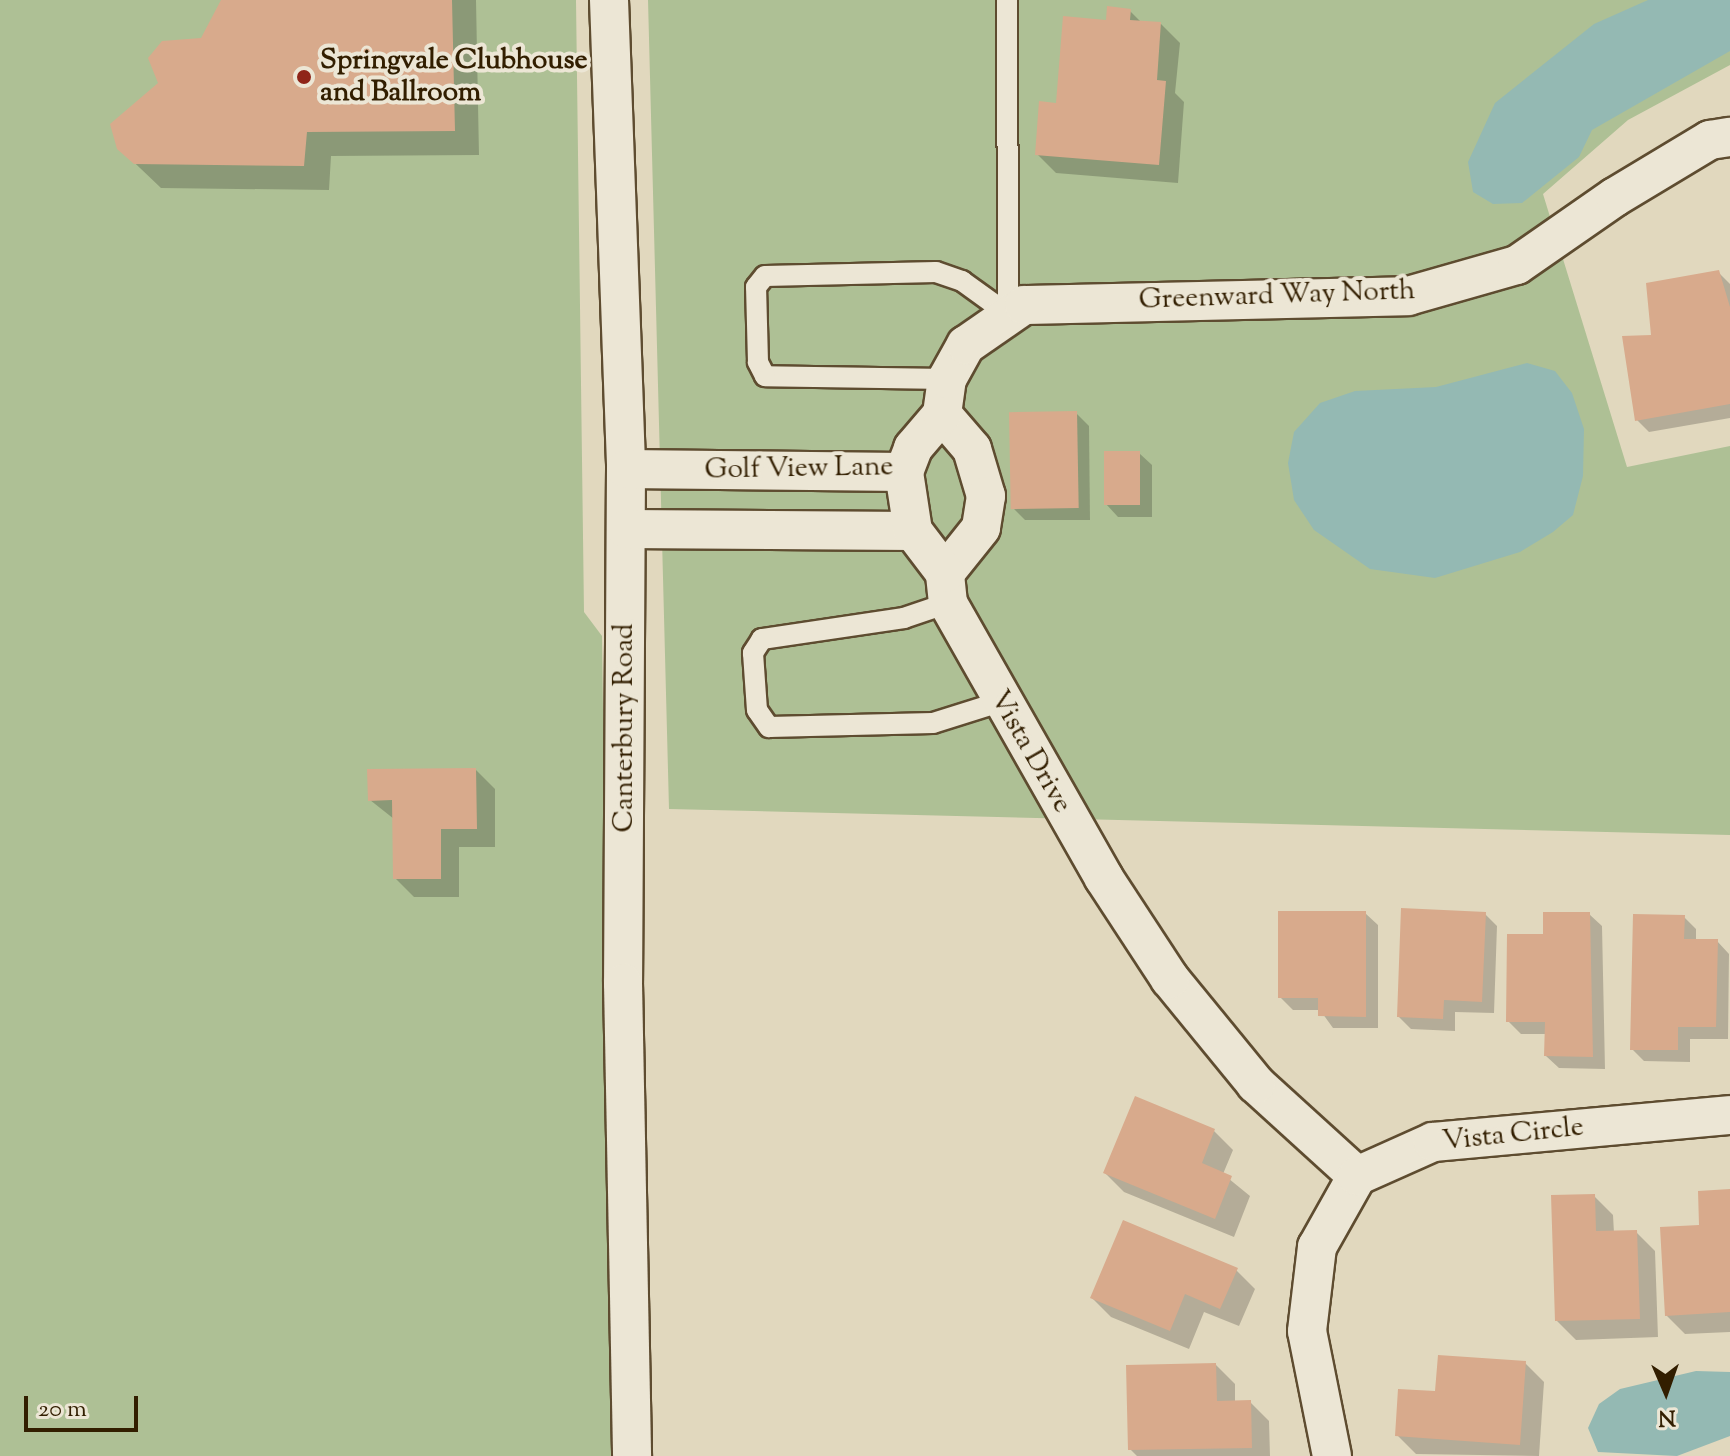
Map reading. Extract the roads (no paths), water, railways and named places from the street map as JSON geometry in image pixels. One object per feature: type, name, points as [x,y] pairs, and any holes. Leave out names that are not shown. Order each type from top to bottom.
[{"type":"street","name":"Canterbury Road","points":[[609,0],[626,469],[623,983],[632,1456]]},
{"type":"street","name":"Greenward Way North","points":[[1016,310],[1408,296],[1517,265],[1628,189],[1710,140],[1730,137]]},
{"type":"street","name":"Golf View Lane","points":[[626,469],[904,472],[913,448],[944,397],[966,345],[1016,310]]},
{"type":"street","points":[[944,397],[972,449],[986,496],[981,528],[947,588]]},
{"type":"street","points":[[626,529],[913,531],[904,472]]},
{"type":"street","name":"Vista Drive","points":[[913,531],[947,588],[1000,702],[1170,979],[1256,1084],[1357,1176]]},
{"type":"street","name":"Vista Circle","points":[[1357,1176],[1433,1142],[1730,1115]]},
{"type":"street","points":[[1332,1456],[1307,1331],[1317,1247],[1357,1176]]},
{"type":"lane","points":[[944,397],[765,376],[758,362],[756,287],[765,276],[936,272],[962,281],[1016,310],[1007,0]]},
{"type":"lane","points":[[947,588],[904,618],[762,639],[753,653],[757,710],[769,727],[933,723],[1000,702]]},
{"type":"water","points":[[1648,0],[1730,0],[1730,51],[1592,130],[1579,157],[1522,203],[1493,204],[1473,192],[1468,162],[1495,103],[1594,24]]},
{"type":"water","points":[[1527,363],[1555,371],[1572,393],[1584,429],[1583,476],[1573,515],[1553,532],[1520,552],[1435,578],[1370,569],[1314,530],[1294,500],[1288,463],[1294,432],[1320,403],[1355,391],[1436,387]]},
{"type":"water","points":[[1696,1371],[1730,1372],[1730,1436],[1677,1456],[1598,1452],[1588,1428],[1599,1404],[1620,1389]]},
{"type":"place","name":"Springvale Clubhouse and Ballroom","points":[[304,77]]}]
